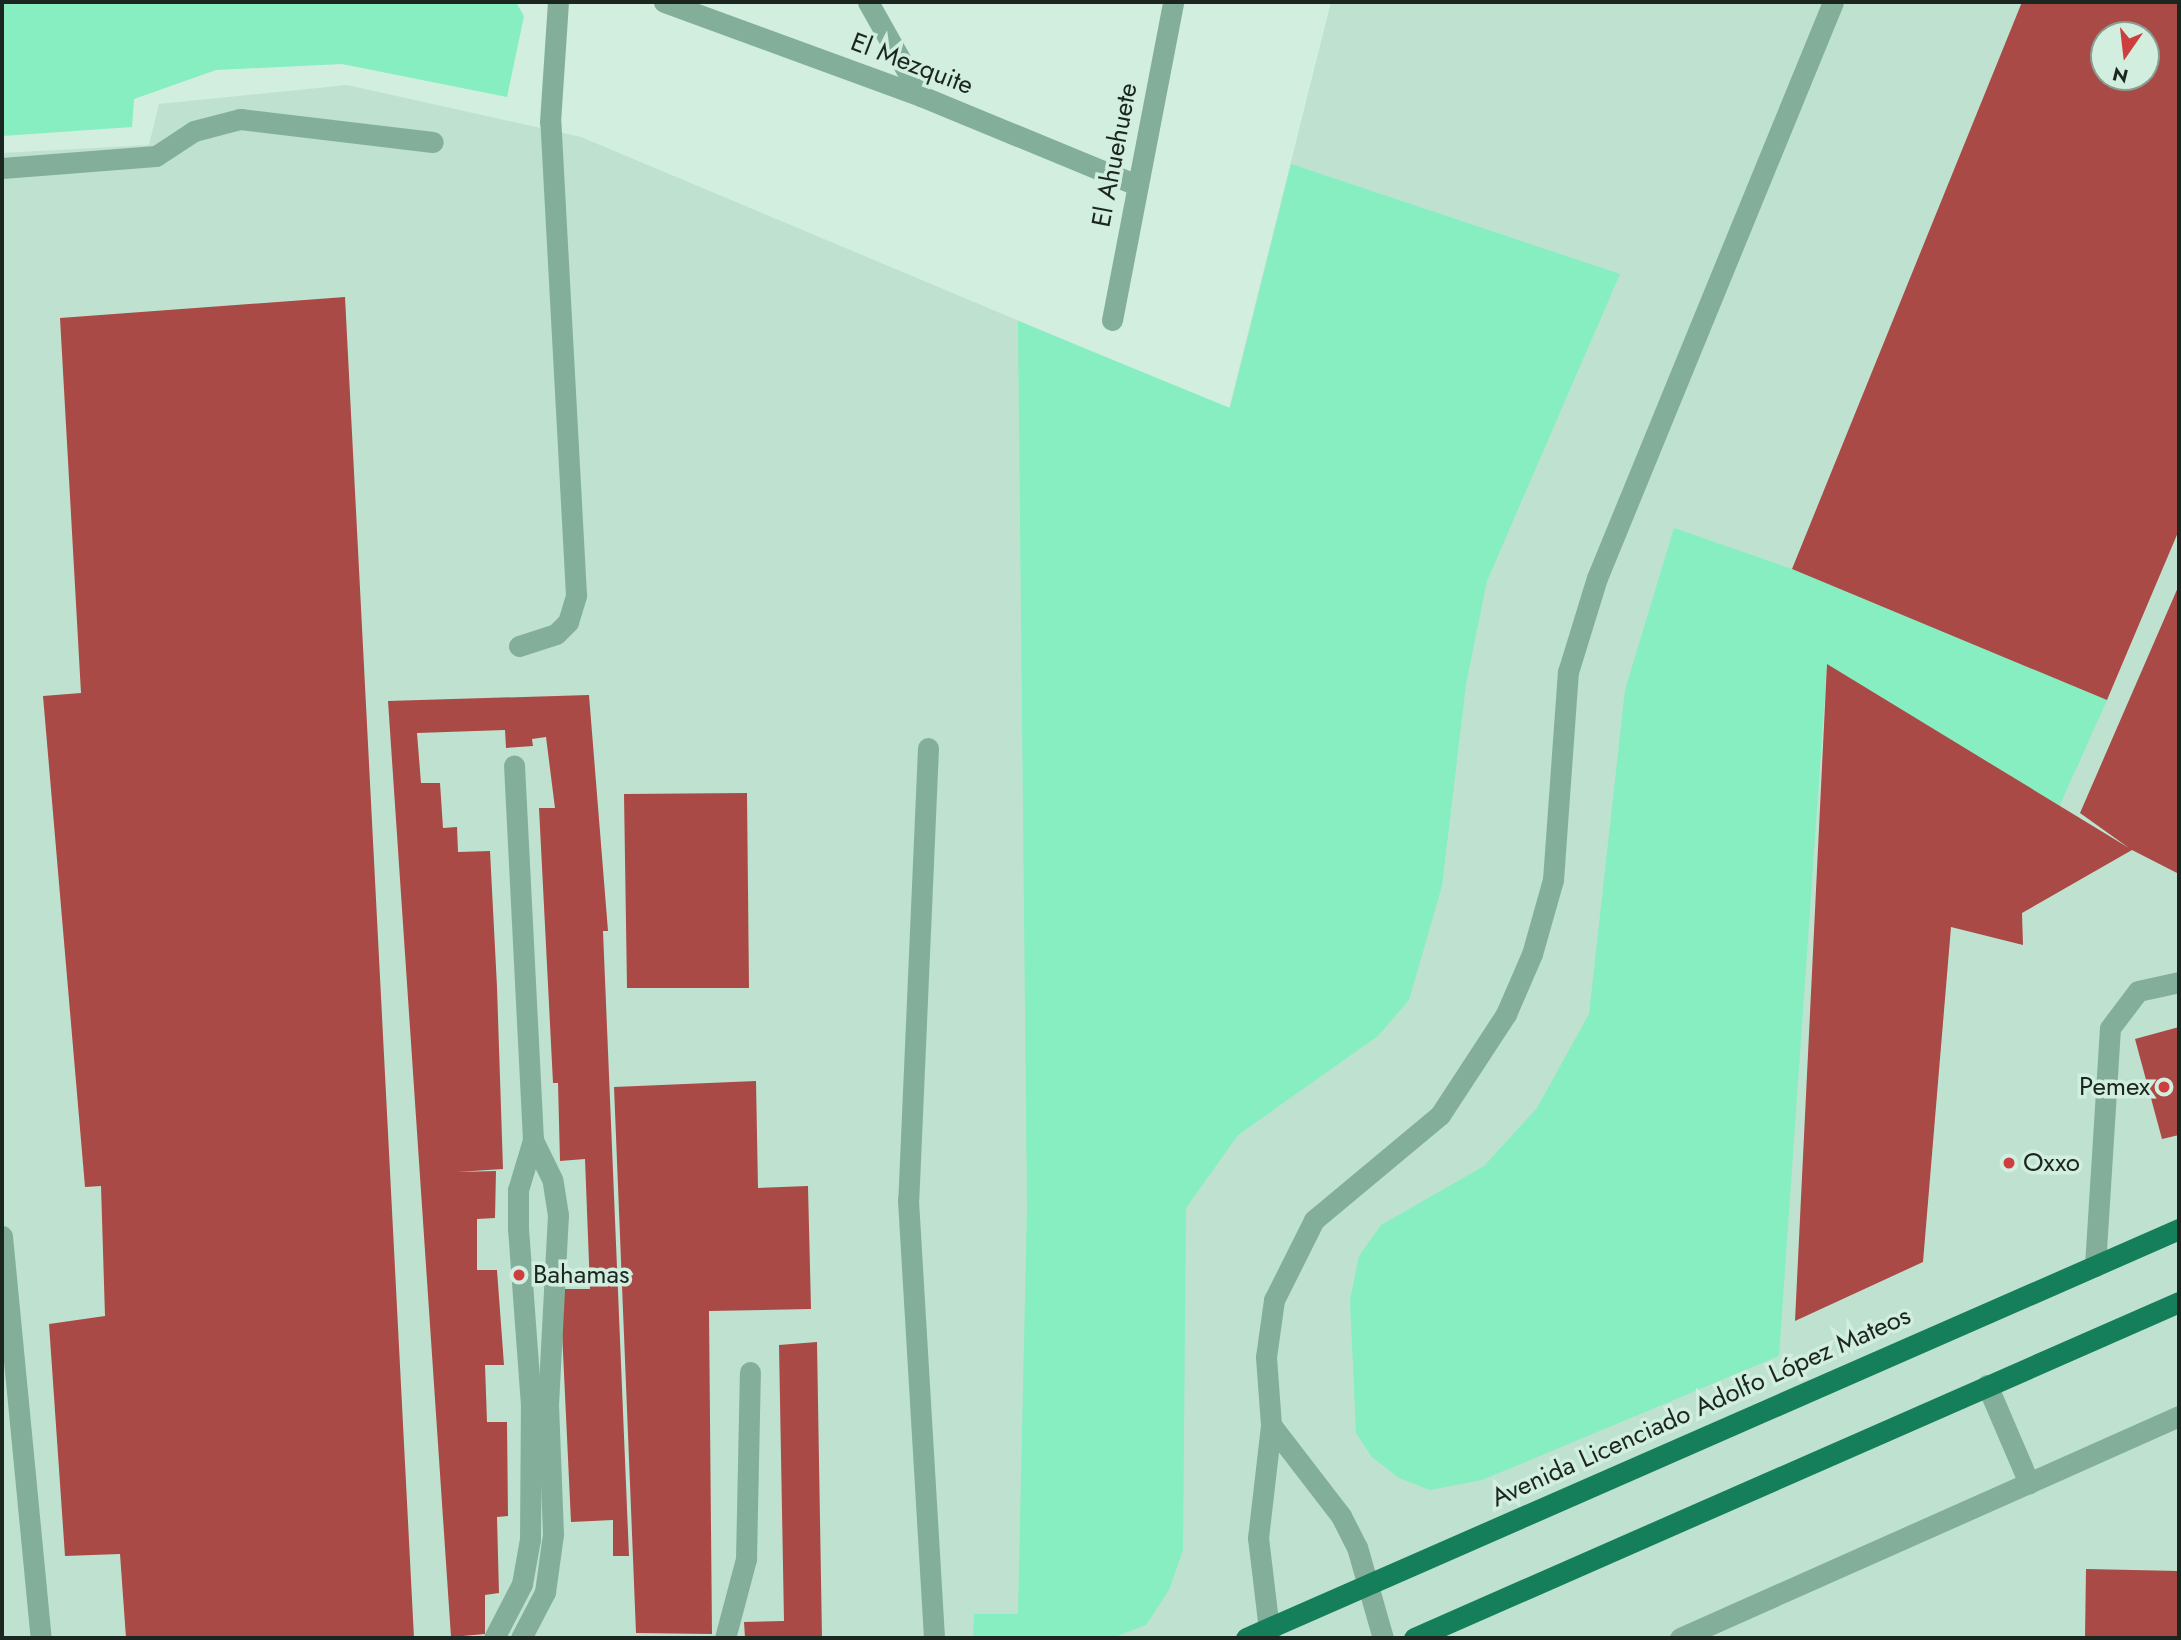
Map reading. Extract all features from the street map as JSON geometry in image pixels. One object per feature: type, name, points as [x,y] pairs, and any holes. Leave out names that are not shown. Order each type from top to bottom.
[{"type":"main road","name":"Avenida Licenciado Adolfo López Mateos","points":[[1261,1635],[1367,1584],[2179,1228]]},
{"type":"main road","points":[[1413,1638],[2179,1302]]},
{"type":"street","points":[[519,646],[556,634],[568,622],[576,595],[550,122],[558,2]]},
{"type":"street","name":"El Mezquite","points":[[664,2],[921,96],[1137,185]]},
{"type":"street","points":[[868,2],[921,96]]},
{"type":"street","name":"El Ahuehuete","points":[[1112,320],[1173,2]]},
{"type":"street","points":[[1261,1635],[1258,1538],[1271,1425],[1269,1334],[1274,1300],[1314,1220],[1440,1115],[1506,1014],[1532,954],[1553,880],[1568,672],[1597,578],[1833,2]]},
{"type":"street","points":[[2,168],[156,156],[194,131],[240,120],[433,142]]},
{"type":"street","points":[[928,748],[908,1200],[934,1638]]},
{"type":"street","points":[[494,1638],[523,1584],[530,1539],[531,1405],[518,1228],[518,1189],[533,1140],[514,765]]},
{"type":"street","points":[[2095,1266],[2110,1028],[2121,1007],[2138,991],[2179,982]]},
{"type":"street","points":[[521,1638],[545,1592],[553,1534],[548,1405],[558,1215],[552,1179],[533,1140]]},
{"type":"street","points":[[2,1236],[6,1322],[41,1638]]},
{"type":"street","points":[[725,1638],[746,1559],[750,1372]]},
{"type":"street","points":[[1986,1385],[2029,1483]]},
{"type":"street","points":[[1681,1638],[2179,1416]]},
{"type":"street","points":[[1271,1425],[1341,1516],[1367,1584],[1383,1638]]},
{"type":"shaded area","points":[[1331,2],[2179,2],[2179,1638],[2,1638],[2,153],[149,145],[159,104],[347,85],[581,137],[1229,409]]},
{"type":"green space","points":[[2,2],[516,2],[524,16],[507,97],[342,64],[216,70],[134,99],[132,127],[2,136]]},
{"type":"green space","points":[[1291,164],[1620,274],[1487,581],[1466,684],[1442,886],[1409,1000],[1378,1036],[1238,1135],[1186,1208],[1183,1550],[1169,1590],[1146,1625],[1112,1638],[973,1638],[974,1614],[1018,1614],[1027,1207],[1018,321],[1230,408]]},
{"type":"green space","points":[[1674,528],[1792,569],[2107,700],[2059,807],[1827,665],[1779,1356],[1482,1480],[1430,1490],[1399,1478],[1372,1457],[1356,1433],[1350,1300],[1359,1256],[1381,1225],[1484,1166],[1537,1108],[1589,1014],[1625,690]]},
{"type":"building","points":[[2022,2],[2179,2],[2179,530],[2107,700],[1792,569]]},
{"type":"building","points":[[345,297],[414,1638],[126,1638],[120,1554],[65,1556],[49,1324],[105,1316],[101,1186],[85,1187],[43,696],[81,693],[60,318]]},
{"type":"building","points":[[2179,585],[2179,874],[2132,850],[2022,913],[2023,945],[1951,927],[1923,1262],[1795,1321],[1827,664],[2129,848],[2080,813]]},
{"type":"building","points":[[589,695],[608,931],[603,931],[629,1556],[613,1556],[613,1520],[571,1522],[560,1289],[590,1289],[585,1159],[560,1161],[558,1083],[553,1083],[539,808],[555,808],[546,737],[532,739],[533,746],[506,748],[505,730],[417,733],[421,783],[440,783],[443,828],[457,827],[458,852],[490,851],[497,987],[503,1169],[457,1172],[496,1171],[495,1218],[477,1219],[477,1270],[497,1270],[504,1365],[485,1365],[487,1422],[507,1422],[508,1516],[497,1517],[499,1593],[485,1595],[485,1634],[451,1637],[388,701]]},
{"type":"building","points":[[747,793],[749,988],[627,988],[624,794]]},
{"type":"building","name":"Pemex","points":[[2179,1027],[2179,1135],[2162,1139],[2135,1039]]},
{"type":"building","points":[[756,1081],[758,1188],[808,1186],[811,1309],[709,1311],[712,1634],[636,1633],[614,1087]]},
{"type":"building","points":[[817,1342],[822,1638],[745,1638],[744,1622],[784,1621],[779,1345]]},
{"type":"building","points":[[2086,1569],[2179,1571],[2179,1638],[2085,1638]]},
{"type":"place","name":"Pemex","points":[[2164,1087]]},
{"type":"place","name":"Oxxo","points":[[2009,1163]]},
{"type":"place","name":"Bahamas","points":[[519,1275]]}]
